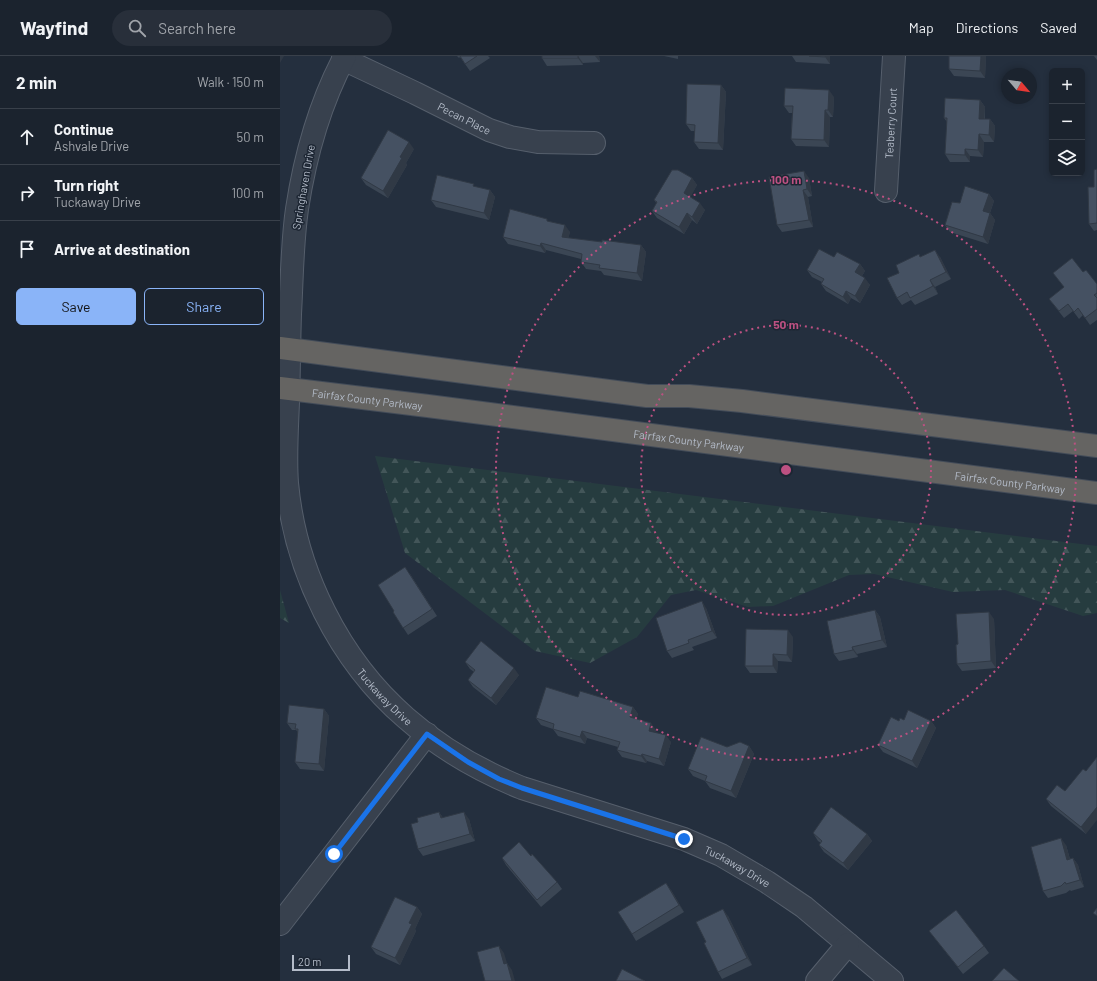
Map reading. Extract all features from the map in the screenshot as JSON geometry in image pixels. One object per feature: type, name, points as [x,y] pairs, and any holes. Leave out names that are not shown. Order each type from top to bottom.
[{"type":"highway","points":[[284,348],[647,396],[689,396],[742,401],[1097,446]]},
{"type":"highway","name":"Fairfax County Parkway","points":[[284,388],[1097,493]]},
{"type":"street","name":"Teaberry Court","points":[[886,191],[894,56]]},
{"type":"street","name":"Pecan Place","points":[[344,57],[489,130],[503,135],[538,142],[594,143]]},
{"type":"street","name":"Springhaven Drive","points":[[284,348],[297,209],[304,174],[315,126],[344,57]]},
{"type":"street","name":"Tuckaway Drive","points":[[284,348],[287,483],[293,521],[304,563],[318,598],[342,643],[355,662],[384,697],[406,718],[427,734],[468,762],[499,779],[522,788],[684,839],[721,855],[773,886],[804,907],[892,981]]},
{"type":"street","points":[[280,924],[427,734]]},
{"type":"street","points":[[817,981],[848,944]]},
{"type":"green space","points":[[375,456],[1097,546],[1097,613],[1083,616],[1005,590],[953,592],[874,574],[849,575],[773,606],[748,607],[696,590],[671,595],[637,637],[590,663],[535,651],[405,553]]},
{"type":"green space","points":[[280,590],[289,623],[280,618]]},
{"type":"building","points":[[460,56],[477,56],[465,64]]},
{"type":"building","points":[[542,56],[578,56],[578,58],[542,58]]},
{"type":"building","points":[[949,56],[981,56],[980,71],[949,69]]},
{"type":"building","points":[[687,84],[721,85],[718,143],[694,142],[695,125],[686,124]]},
{"type":"building","points":[[785,88],[829,90],[828,110],[825,110],[824,140],[791,139],[793,106],[784,106]]},
{"type":"building","points":[[945,98],[980,100],[979,119],[990,119],[989,135],[979,134],[978,150],[965,149],[965,155],[945,154],[947,118],[944,118]]},
{"type":"building","points":[[388,130],[409,142],[400,157],[402,158],[383,191],[361,178]]},
{"type":"building","points":[[1097,169],[1097,223],[1089,224],[1088,187],[1094,187],[1094,170]]},
{"type":"building","points":[[672,170],[678,170],[692,178],[684,193],[700,203],[692,217],[687,213],[679,227],[652,211],[657,202],[654,200]]},
{"type":"building","points":[[804,171],[807,189],[803,190],[809,220],[777,225],[769,177]]},
{"type":"building","points":[[437,175],[474,184],[473,186],[490,190],[484,213],[431,200]]},
{"type":"building","points":[[965,186],[989,194],[983,211],[990,213],[983,237],[945,225],[952,202],[960,203]]},
{"type":"building","points":[[510,209],[565,225],[562,237],[641,245],[637,273],[599,268],[600,265],[581,262],[582,254],[541,243],[540,246],[503,237]]},
{"type":"building","points":[[819,249],[834,257],[837,252],[860,264],[855,272],[865,278],[855,296],[846,291],[843,297],[821,284],[824,279],[807,270]]},
{"type":"building","points":[[935,250],[946,272],[930,280],[933,286],[910,298],[907,292],[897,298],[887,278],[899,273],[896,265],[919,254],[920,257]]},
{"type":"building","points":[[1072,258],[1083,272],[1086,270],[1097,284],[1097,293],[1094,295],[1097,298],[1097,309],[1085,318],[1078,308],[1074,312],[1068,304],[1059,311],[1049,299],[1064,287],[1053,273]]},
{"type":"building","points":[[405,567],[432,609],[403,628],[378,585]]},
{"type":"building","points":[[702,601],[712,631],[688,640],[689,643],[667,651],[656,618]]},
{"type":"building","points":[[875,610],[882,640],[852,647],[853,650],[834,654],[827,621]]},
{"type":"building","points":[[989,612],[991,661],[957,664],[956,645],[958,644],[956,614]]},
{"type":"building","points":[[746,629],[788,630],[787,655],[773,654],[773,666],[745,666]]},
{"type":"building","points":[[481,641],[514,668],[491,698],[468,680],[475,670],[465,662]]},
{"type":"building","points":[[546,687],[578,697],[580,691],[633,707],[630,717],[651,723],[649,731],[666,735],[659,759],[642,754],[641,756],[617,750],[620,742],[582,731],[580,737],[553,729],[554,724],[536,718]]},
{"type":"building","points":[[289,705],[324,709],[319,764],[295,762],[298,729],[295,729],[296,724],[287,723]]},
{"type":"building","points":[[908,710],[931,721],[912,761],[878,745],[891,717],[899,721],[900,718],[904,720]]},
{"type":"building","points":[[701,737],[727,747],[740,742],[749,746],[731,791],[705,781],[707,776],[688,769]]},
{"type":"building","points":[[1097,757],[1097,807],[1081,827],[1046,799],[1057,785],[1065,791],[1083,769],[1086,771]]},
{"type":"building","points":[[831,807],[867,834],[843,863],[819,845],[822,841],[813,833]]},
{"type":"building","points":[[439,812],[441,818],[464,812],[470,834],[418,849],[411,824],[418,822],[417,818]]},
{"type":"building","points":[[1061,838],[1067,860],[1073,858],[1080,880],[1066,884],[1065,882],[1061,886],[1043,891],[1031,847]]},
{"type":"building","points":[[519,842],[557,882],[537,900],[502,858]]},
{"type":"building","points":[[666,883],[679,905],[632,934],[618,912]]},
{"type":"building","points":[[395,897],[417,907],[409,923],[412,924],[395,958],[371,947]]},
{"type":"building","points":[[1097,908],[1097,916],[1093,913]]},
{"type":"building","points":[[723,909],[747,958],[718,972],[696,922]]},
{"type":"building","points":[[956,910],[984,946],[958,967],[929,931]]},
{"type":"building","points":[[499,946],[504,964],[507,963],[512,981],[485,981],[477,952]]},
{"type":"building","points":[[1004,968],[1019,981],[992,981]]},
{"type":"building","points":[[622,969],[645,981],[616,981]]},
{"type":"route","points":[[334,854],[427,734],[468,762],[499,779],[522,788],[684,839]]}]
